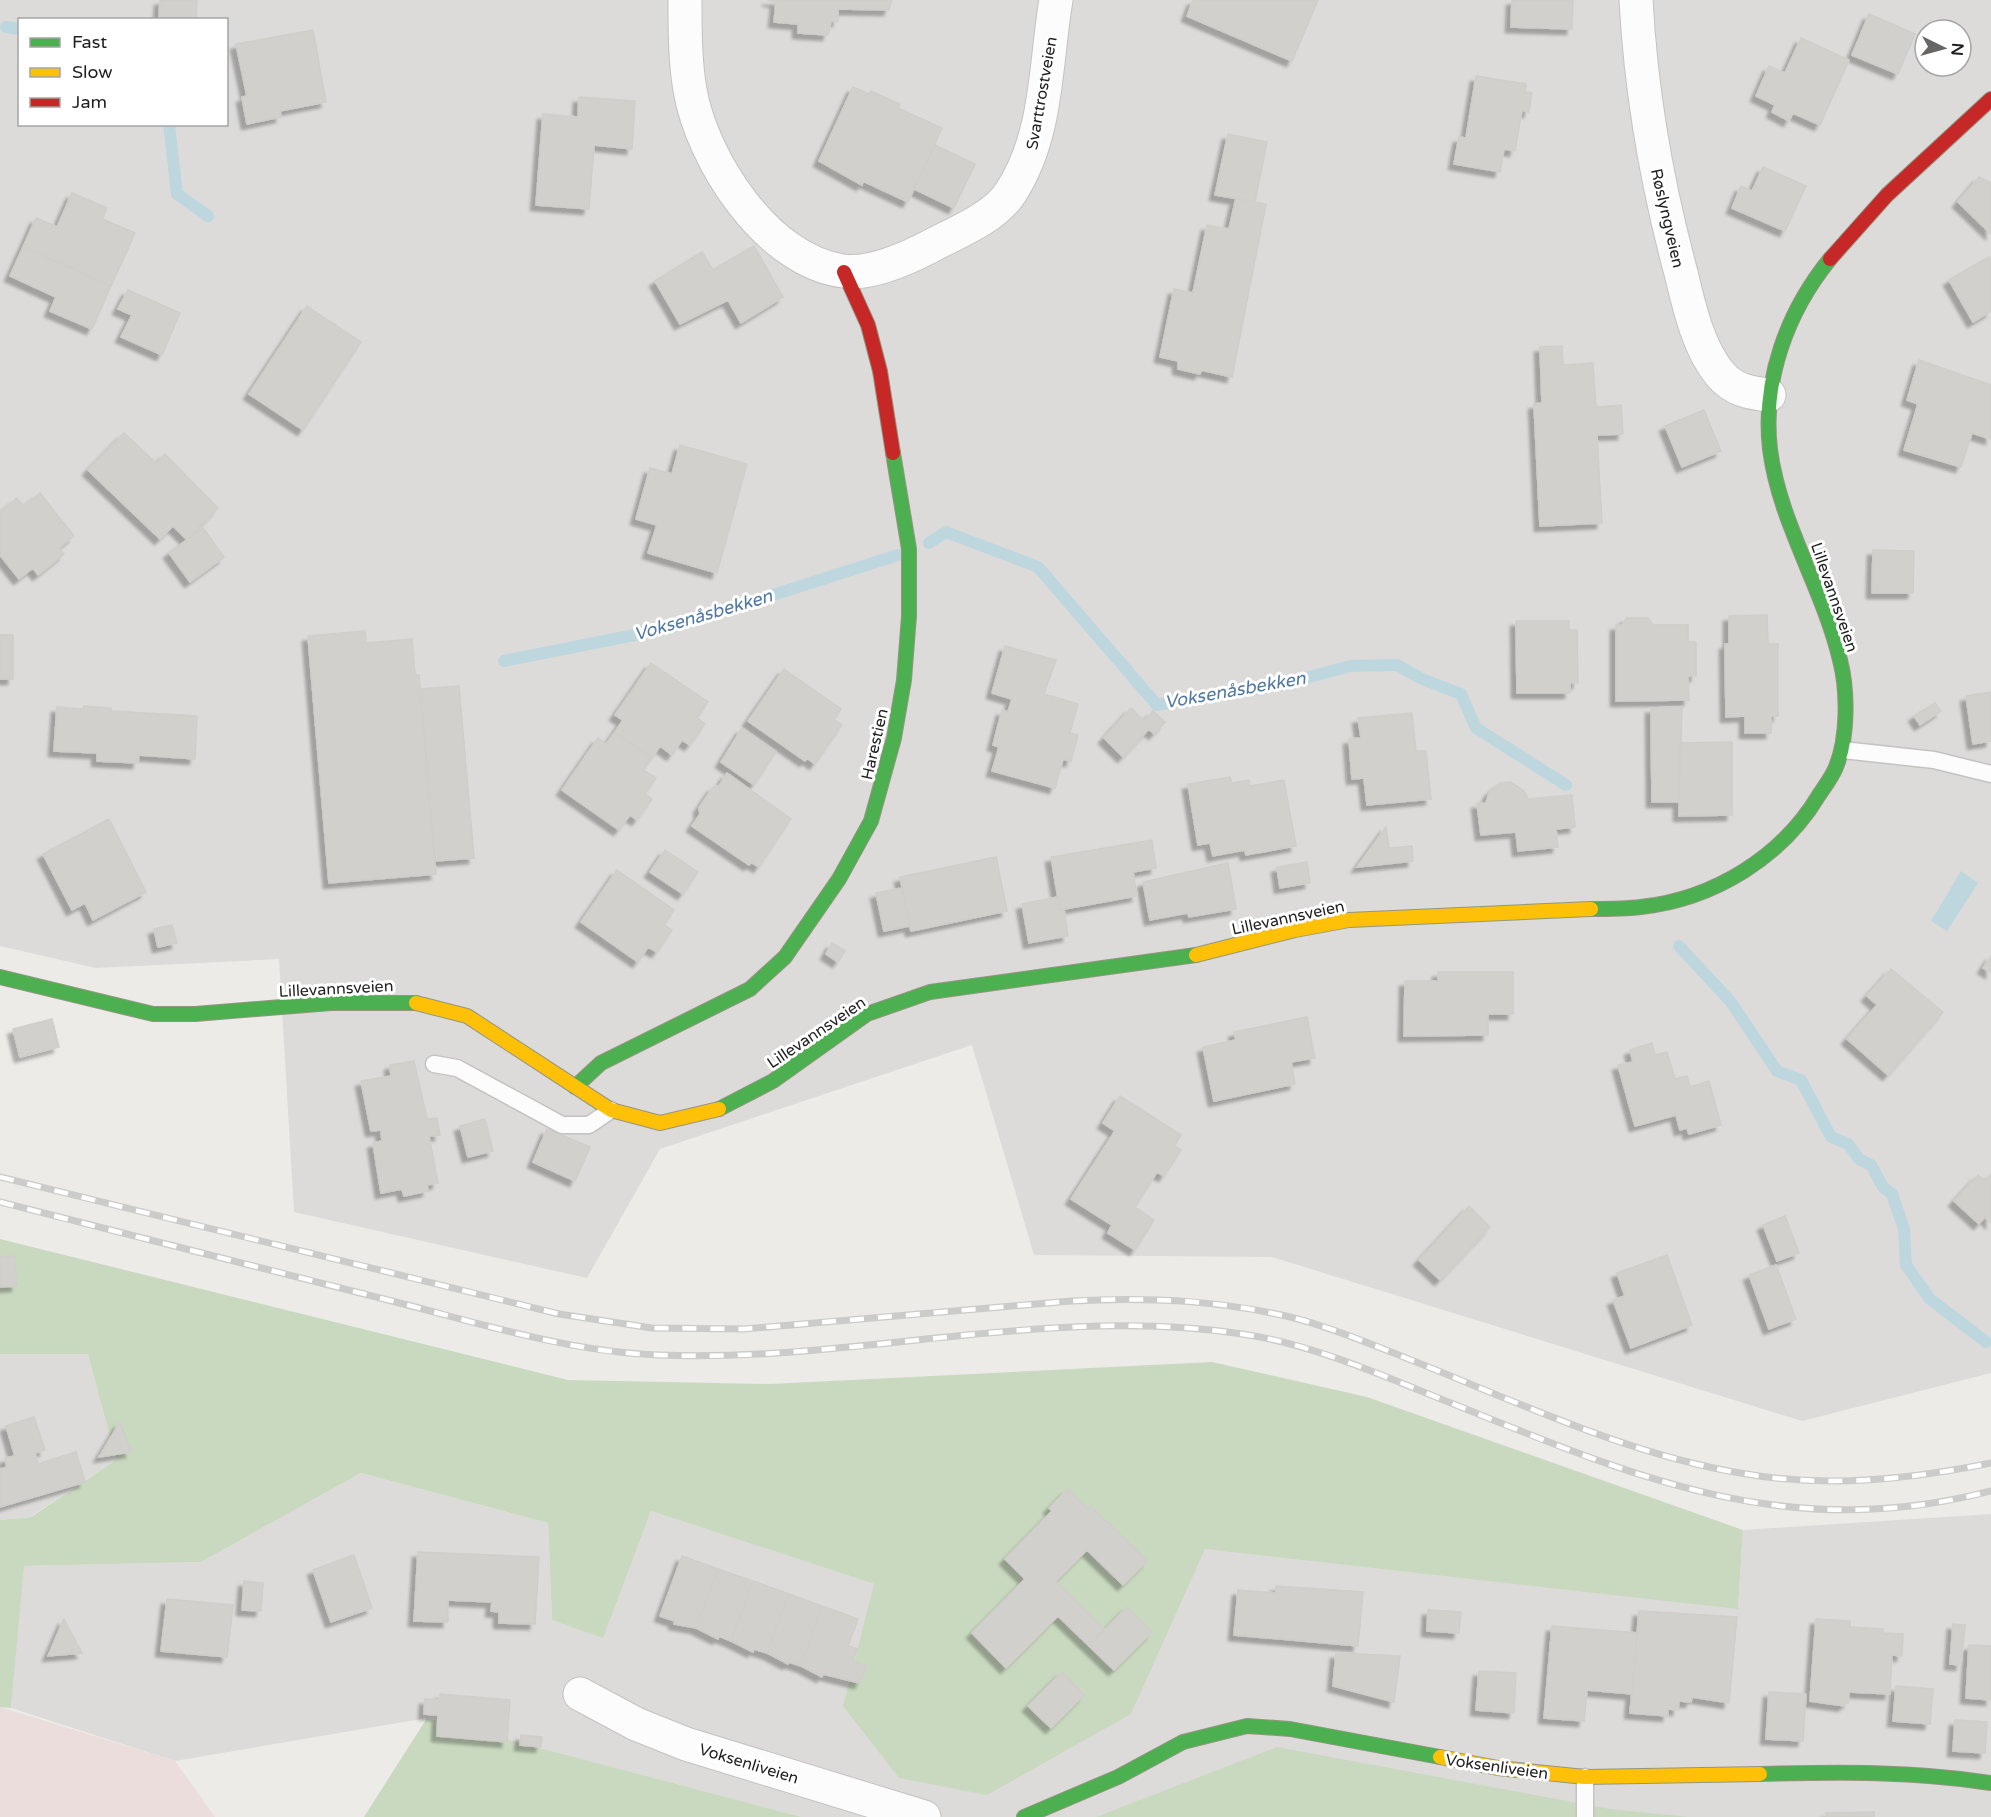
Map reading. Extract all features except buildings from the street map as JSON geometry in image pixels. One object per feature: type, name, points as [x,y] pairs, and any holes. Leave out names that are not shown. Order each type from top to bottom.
[{"type":"street","name":"Svarttrostveien","points":[[685,0],[690,92],[700,126],[719,169],[743,205],[767,230],[793,250],[819,265],[844,272],[874,268],[920,251],[965,228],[1010,195],[1028,161],[1036,135],[1056,0]]},
{"type":"street","name":"Røslyngveien","points":[[1636,0],[1642,78],[1651,139],[1664,205],[1689,305],[1703,343],[1719,373],[1732,386],[1769,395]]},
{"type":"street","name":"Lillevannsveien","points":[[0,977],[153,1014],[195,1014],[341,1002],[404,1001],[436,1006],[467,1016],[611,1110],[660,1123],[709,1113],[773,1081],[867,1014],[930,992],[1182,959],[1294,930],[1349,920],[1642,907],[1708,891],[1740,875],[1768,855],[1797,829],[1816,806],[1833,777],[1843,750],[1847,707],[1844,677],[1835,639],[1776,473],[1769,427],[1769,395],[1781,344],[1816,275],[1840,245],[1991,99]]},
{"type":"street","name":"Harestien","points":[[575,1087],[601,1063],[750,989],[785,957],[839,879],[871,821],[894,738],[904,680],[909,616],[909,549],[880,371],[868,325],[844,272]]},
{"type":"street","name":"Voksenliveien","points":[[580,1694],[636,1724],[686,1744],[924,1817]]},
{"type":"street","name":"Voksenliveien","points":[[1024,1817],[1118,1777],[1183,1742],[1247,1726],[1290,1729],[1498,1768],[1585,1777],[1849,1772],[1939,1775],[1991,1783]]},
{"type":"lane","points":[[1843,750],[1934,760],[1991,774]]},
{"type":"lane","points":[[434,1064],[457,1068],[562,1125],[590,1125],[611,1110]]},
{"type":"lane","points":[[1585,1777],[1585,1817]]},
{"type":"shaded area","points":[[0,0],[1991,0],[1991,1373],[1802,1421],[1272,1257],[1034,1255],[972,1045],[660,1149],[587,1278],[294,1212],[279,959],[96,968],[0,946]]},
{"type":"shaded area","points":[[0,1354],[88,1354],[116,1460],[30,1517],[0,1520]]},
{"type":"shaded area","points":[[1016,1430],[1738,1609],[1743,1530],[1991,1514],[1991,1817],[802,1817],[427,1718],[175,1761],[11,1708],[23,1566],[201,1562],[361,1473],[548,1523],[552,1620],[603,1637],[651,1511],[874,1584]]},
{"type":"shaded area","points":[[0,1707],[175,1761],[215,1817],[0,1817]]},
{"type":"green space","points":[[0,1239],[568,1380],[770,1384],[1212,1362],[1367,1397],[1743,1530],[1738,1609],[1205,1549],[1131,1714],[987,1795],[899,1778],[843,1706],[874,1584],[651,1511],[603,1638],[552,1620],[548,1523],[361,1473],[201,1562],[24,1566],[11,1708],[0,1707],[0,1520],[31,1517],[116,1460],[88,1354],[0,1354]]},
{"type":"green space","points":[[427,1718],[802,1817],[364,1817]]},
{"type":"green space","points":[[1277,1747],[1610,1809],[1689,1817],[1096,1817]]},
{"type":"water","points":[[1961,871],[1978,883],[1947,931],[1931,921]]},
{"type":"waterway","name":"Voksenåsbekken","points":[[6,27],[18,29]]},
{"type":"waterway","name":"Voksenåsbekken","points":[[169,126],[177,194],[208,216]]},
{"type":"waterway","name":"Voksenåsbekken","points":[[929,543],[946,532],[1038,567],[1157,705],[1280,685],[1350,666],[1397,665],[1422,679],[1461,694],[1476,728],[1566,785]]},
{"type":"waterway","name":"Voksenåsbekken","points":[[504,661],[670,628],[898,555]]},
{"type":"waterway","name":"Voksenåsbekken","points":[[1679,946],[1731,1002],[1777,1071],[1801,1080],[1831,1137],[1848,1144],[1859,1159],[1871,1165],[1883,1187],[1892,1194],[1904,1229],[1906,1265],[1930,1299],[1986,1342]]},
{"type":"railway","points":[[0,1177],[559,1314],[652,1328],[744,1329],[1071,1301],[1129,1299],[1185,1301],[1270,1313],[1326,1327],[1612,1439],[1655,1453],[1740,1473],[1803,1480],[1866,1480],[1928,1474],[1991,1463]]},
{"type":"railway","points":[[0,1202],[522,1335],[590,1348],[659,1355],[732,1355],[805,1351],[1023,1330],[1096,1326],[1169,1327],[1242,1334],[1320,1353],[1581,1454],[1646,1476],[1711,1494],[1778,1506],[1846,1510],[1916,1505],[1991,1491]]},
{"type":"traffic: fast","points":[[1591,909],[1635,908],[1668,902],[1694,895],[1744,871],[1786,838],[1804,817],[1836,767],[1845,729],[1843,672],[1823,607],[1782,503],[1770,449],[1769,423],[1770,398],[1781,348],[1801,301],[1830,259]]},
{"type":"traffic: fast","points":[[575,1087],[601,1063],[750,989],[785,957],[839,879],[871,821],[894,738],[904,680],[909,616],[909,549],[893,453]]},
{"type":"traffic: fast","points":[[719,1109],[773,1081],[867,1014],[930,992],[1196,955]]},
{"type":"traffic: fast","points":[[0,977],[153,1014],[195,1014],[331,1003],[416,1003]]},
{"type":"traffic: fast","points":[[1024,1817],[1118,1777],[1183,1742],[1247,1726],[1290,1729],[1440,1757]]},
{"type":"traffic: fast","points":[[1760,1774],[1905,1774],[1991,1783]]},
{"type":"traffic: slow","points":[[1196,955],[1295,930],[1349,920],[1591,909]]},
{"type":"traffic: slow","points":[[416,1003],[467,1016],[611,1110],[660,1123],[719,1109]]},
{"type":"traffic: slow","points":[[1440,1757],[1498,1768],[1585,1777],[1760,1774]]},
{"type":"traffic: jam","points":[[1830,259],[1887,195],[1991,99]]},
{"type":"traffic: jam","points":[[844,272],[868,325],[880,371],[893,453]]}]
